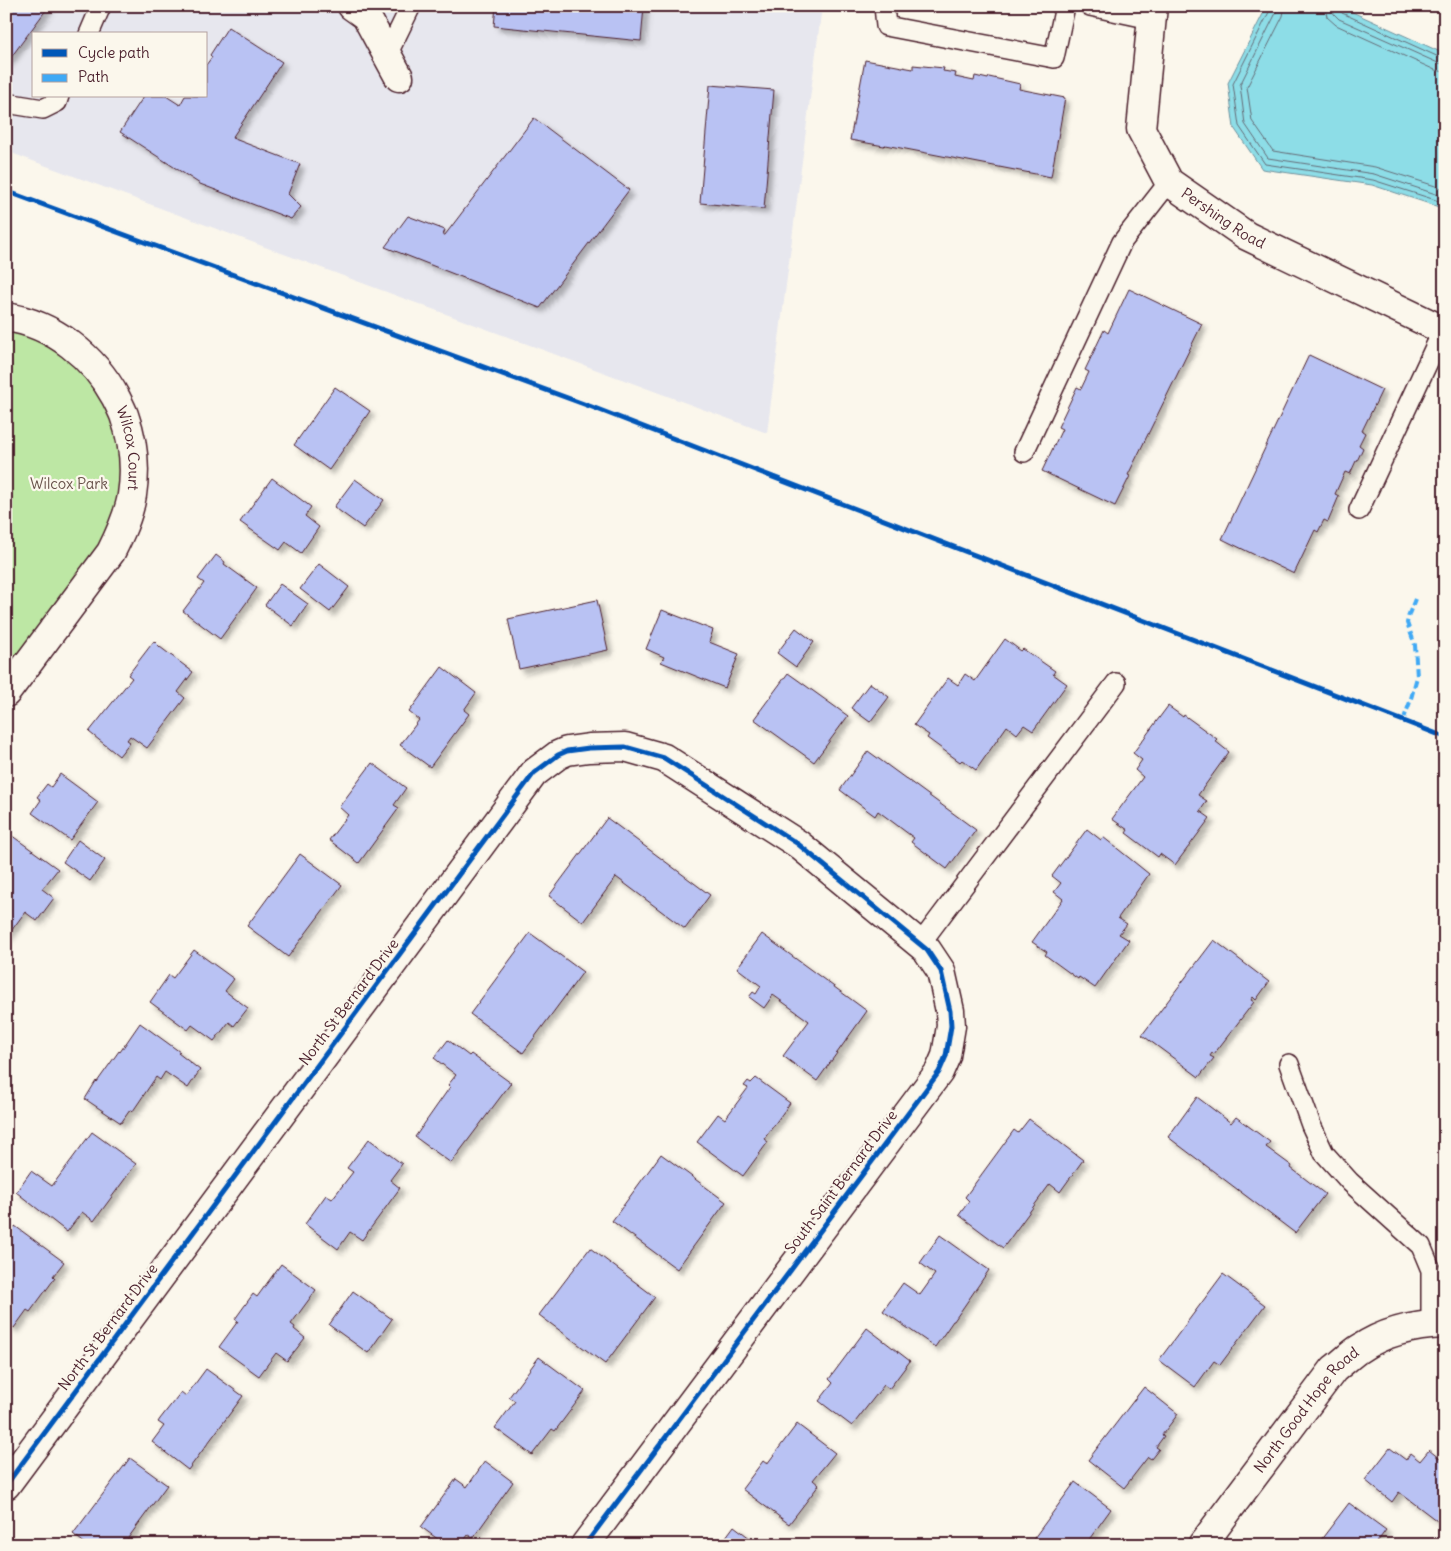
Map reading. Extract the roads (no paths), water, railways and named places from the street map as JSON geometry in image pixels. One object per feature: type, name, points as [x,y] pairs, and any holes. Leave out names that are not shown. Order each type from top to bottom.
[{"type":"street","points":[[352,6],[366,16],[393,66]]},
{"type":"street","name":"Pershing Road","points":[[1152,13],[1141,129],[1169,182],[1247,236],[1444,331]]},
{"type":"street","name":"Wilcox Court","points":[[6,317],[41,327],[69,343],[89,360],[107,382],[124,415],[134,454],[132,495],[123,527],[111,552],[6,693]]},
{"type":"street","name":"North St Bernard Drive","points":[[6,1485],[534,773],[567,750],[625,747],[664,758],[798,844]]},
{"type":"street","name":"South Saint Bernard Drive","points":[[585,1545],[939,1072],[946,1056],[951,1026],[950,1011],[941,971],[927,950],[798,844]]},
{"type":"street","name":"North Good Hope Road","points":[[1202,1545],[1334,1369],[1359,1349],[1388,1334],[1420,1325],[1438,1324]]},
{"type":"lane","points":[[90,32],[102,6]]},
{"type":"lane","points":[[393,66],[410,6]]},
{"type":"lane","points":[[884,6],[886,26],[1054,58],[1065,6]]},
{"type":"lane","points":[[1090,6],[1152,13]]},
{"type":"lane","points":[[11,104],[43,109],[57,102],[58,98]]},
{"type":"lane","points":[[1024,452],[1122,242],[1169,182]]},
{"type":"lane","points":[[1359,510],[1444,331]]},
{"type":"lane","points":[[920,944],[1116,683]]},
{"type":"lane","points":[[1289,1064],[1311,1126],[1324,1153],[1350,1182],[1421,1246],[1432,1270],[1438,1324]]},
{"type":"water","points":[[1267,6],[1339,6],[1445,54],[1445,209],[1372,185],[1262,169],[1234,128],[1228,83]]},
{"type":"park label","name":"Wilcox Park","points":[[69,484]]}]
